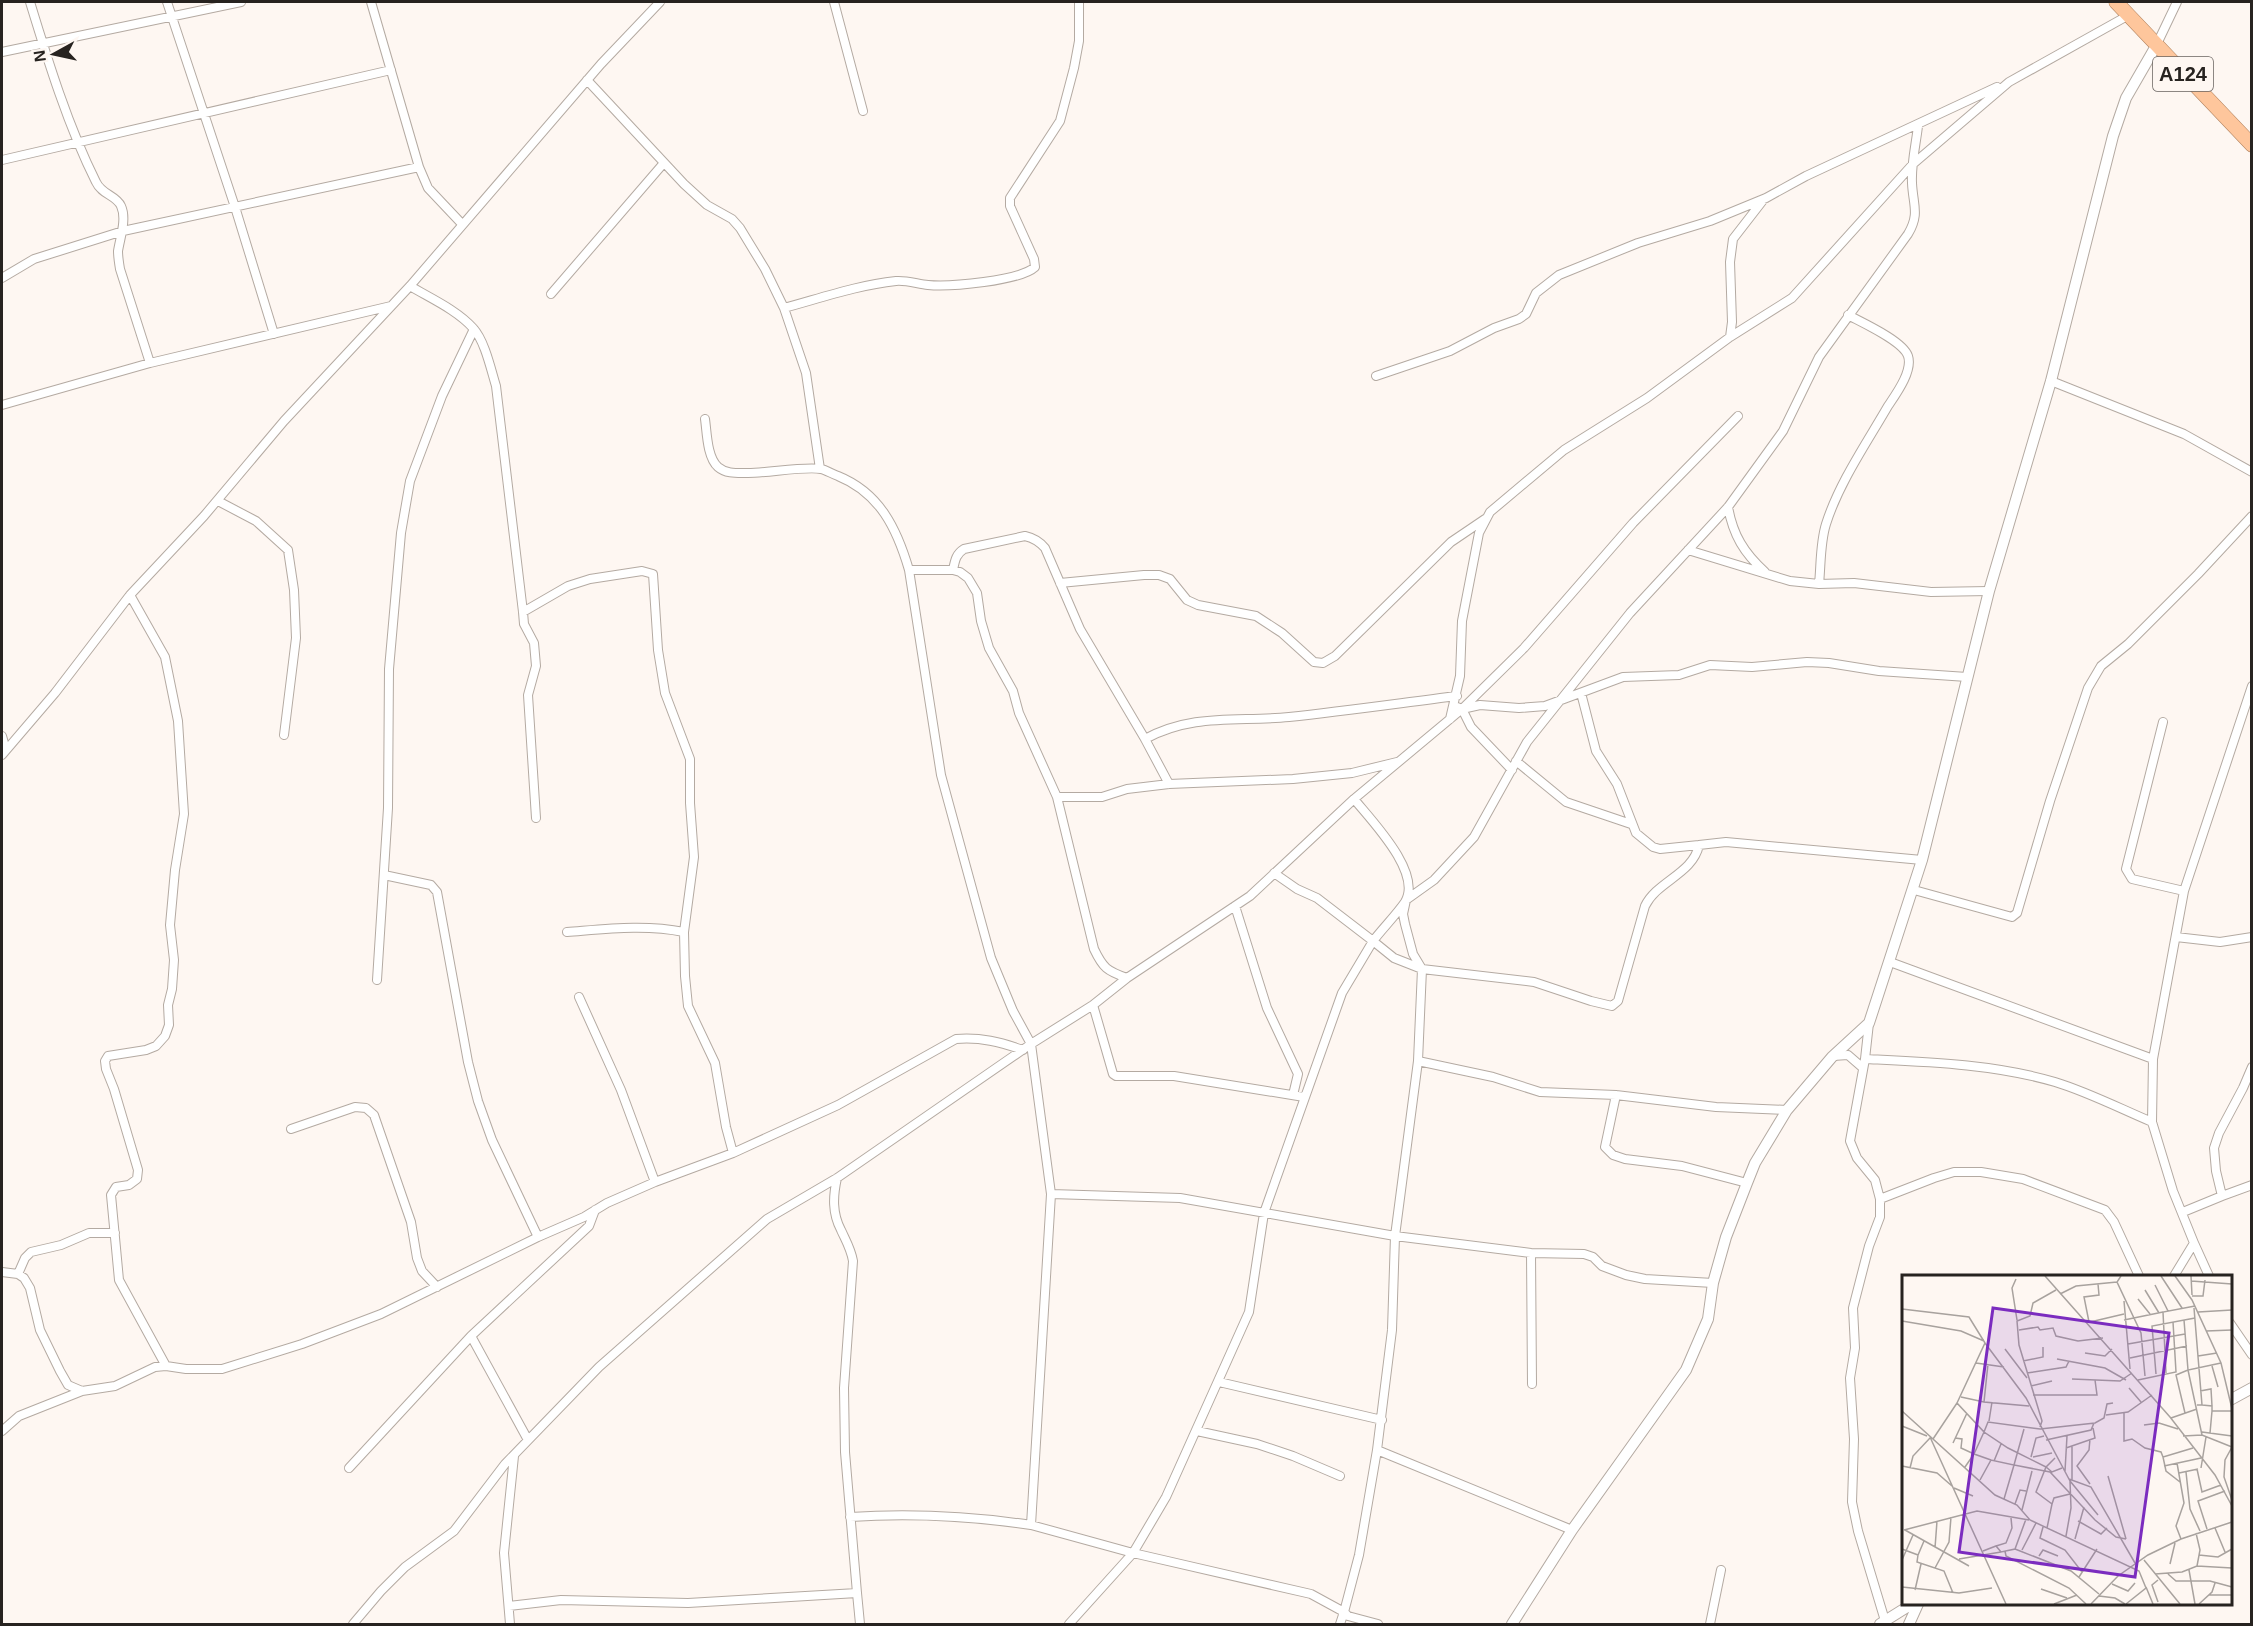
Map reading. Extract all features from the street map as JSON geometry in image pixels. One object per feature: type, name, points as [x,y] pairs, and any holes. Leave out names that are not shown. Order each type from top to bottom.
[{"type":"highway","name":"A124","points":[[2116,2],[2252,145]]},
{"type":"street","points":[[30,2],[79,143],[97,185],[105,195],[116,199],[122,207],[123,231],[118,254],[120,269],[150,363]]},
{"type":"street","points":[[166,2],[235,207],[274,334]]},
{"type":"street","points":[[2,52],[242,2]]},
{"type":"street","points":[[371,2],[419,167],[428,188],[462,224]]},
{"type":"street","points":[[4,752],[56,693],[130,595],[218,501],[305,398],[410,286],[587,80],[660,2]]},
{"type":"street","points":[[834,2],[863,111]]},
{"type":"street","points":[[784,308],[850,289],[898,281],[951,286],[1014,277],[1030,272],[1035,267],[1034,259],[1010,207],[1010,198],[1060,121],[1079,41],[1079,2]]},
{"type":"street","points":[[1910,1605],[1883,1623],[1853,1511],[1854,1440],[1850,1378],[1855,1348],[1854,1301],[1869,1246],[1880,1217],[1880,1199],[1875,1180],[1857,1158],[1850,1141],[1869,1023],[1914,890],[1989,591],[2051,381],[2113,136],[2126,98],[2156,46],[2177,2]]},
{"type":"street","points":[[1376,376],[1450,351],[1494,328],[1519,319],[1526,314],[1536,293],[1559,275],[1638,243],[1710,221],[1766,198],[1806,176],[2009,82],[2129,15]]},
{"type":"street","points":[[2,160],[391,70]]},
{"type":"street","points":[[587,80],[663,164],[706,205],[732,219],[765,269],[784,308],[806,373],[820,469]]},
{"type":"street","points":[[1512,770],[1471,727],[1458,708],[1462,621],[1479,533],[1490,512],[1564,450],[1647,398],[1730,337],[1792,298],[1913,164],[2009,82]]},
{"type":"street","points":[[1069,1624],[1133,1553],[1167,1497],[1219,1382],[1249,1312],[1264,1214],[1342,993],[1372,941],[1406,900],[1434,880],[1474,837],[1527,741],[1630,613],[1728,507],[1783,431],[1819,357],[1915,223],[1916,212],[1912,184],[1918,126]]},
{"type":"street","points":[[551,294],[663,164]]},
{"type":"street","points":[[2,278],[34,259],[123,231],[419,167]]},
{"type":"street","points":[[1730,337],[1732,239],[1766,198]]},
{"type":"street","points":[[410,286],[451,311],[474,329],[489,361],[496,386],[524,624],[534,643],[536,666],[528,695],[536,818]]},
{"type":"street","points":[[2,405],[150,363],[391,306]]},
{"type":"street","points":[[1819,584],[1825,526],[1834,501],[1892,400],[1910,362],[1908,354],[1895,342],[1848,315]]},
{"type":"street","points":[[377,980],[388,808],[389,669],[401,533],[410,481],[442,396],[474,329]]},
{"type":"street","points":[[2051,381],[2184,434],[2252,472]]},
{"type":"street","points":[[353,1624],[405,1567],[454,1531],[514,1455],[598,1367],[767,1219],[837,1178],[1031,1044],[1094,1005],[1127,978],[1250,896],[1354,799],[1450,719],[1458,708],[1524,648],[1633,523],[1738,416]]},
{"type":"street","points":[[705,419],[712,458],[716,466],[725,472],[766,473],[820,469],[848,480],[874,499],[887,515],[898,537],[909,570],[941,775],[991,958],[1013,1011],[1031,1044],[1051,1194],[1031,1525]]},
{"type":"street","points":[[218,501],[256,521],[288,550],[294,590],[296,638],[284,735]]},
{"type":"street","points":[[1728,507],[1735,535],[1743,549],[1767,575]]},
{"type":"street","points":[[1914,890],[2012,916],[2017,913],[2088,688],[2101,666],[2128,644],[2252,516]]},
{"type":"street","points":[[1060,584],[1159,575],[1170,579],[1187,600],[1256,616],[1282,633],[1314,662],[1323,663],[1335,656],[1451,542],[1485,519]]},
{"type":"street","points":[[953,570],[955,559],[964,549],[1024,536],[1034,538],[1045,548],[1080,629],[1146,739],[1169,784]]},
{"type":"street","points":[[1688,550],[1790,581],[1819,584],[1854,583],[1930,592],[1989,591]]},
{"type":"street","points":[[909,570],[960,572],[968,578],[977,593],[981,621],[989,648],[1013,692],[1019,713],[1057,797],[1094,949],[1101,964],[1108,971],[1127,978]]},
{"type":"street","points":[[523,612],[568,586],[590,579],[642,571],[653,574],[660,668],[665,693],[690,759],[690,803],[694,856],[684,932],[688,1006],[715,1064],[733,1153]]},
{"type":"street","points":[[130,595],[165,657],[178,721],[184,814],[175,870],[170,925],[174,960],[172,989],[168,1005],[169,1025],[165,1036],[156,1046],[146,1050],[113,1054],[105,1061],[138,1170],[137,1179],[129,1185],[116,1187],[111,1195],[119,1280],[166,1366]]},
{"type":"street","points":[[1458,708],[1480,705],[1534,708],[1557,703],[1623,677],[1679,675],[1710,665],[1752,667],[1807,662],[1829,663],[1879,671],[1967,677]]},
{"type":"street","points":[[2209,1275],[2174,1191],[2152,1122],[2153,1059],[2184,891],[2252,686]]},
{"type":"street","points":[[1581,693],[1596,751],[1617,784],[1631,824],[1641,837],[1660,849],[1726,842],[1922,860]]},
{"type":"street","points":[[1146,739],[1179,724],[1197,721],[1286,717],[1457,696]]},
{"type":"street","points":[[2163,722],[2126,869],[2132,879],[2184,891]]},
{"type":"street","points":[[2,737],[4,752]]},
{"type":"street","points":[[1057,797],[1102,797],[1127,789],[1169,784],[1293,779],[1352,773],[1401,761]]},
{"type":"street","points":[[1516,761],[1566,802],[1631,824]]},
{"type":"street","points":[[1340,1624],[1359,1555],[1382,1419],[1392,1330],[1395,1236],[1418,1061],[1422,969],[1413,954],[1403,914],[1408,881],[1405,868],[1384,836],[1354,799]]},
{"type":"street","points":[[1274,873],[1297,889],[1317,898],[1394,958],[1422,969],[1534,982],[1612,1006],[1618,1001],[1649,898],[1676,877],[1698,853],[1700,845]]},
{"type":"street","points":[[384,875],[431,885],[437,892],[465,1051],[478,1101],[492,1140],[538,1237]]},
{"type":"street","points":[[1235,906],[1267,1008],[1298,1074],[1293,1095]]},
{"type":"street","points":[[567,932],[638,927],[665,928],[684,932]]},
{"type":"street","points":[[2176,937],[2220,942],[2252,937]]},
{"type":"street","points":[[1890,962],[2153,1059]]},
{"type":"street","points":[[579,997],[621,1090],[655,1182]]},
{"type":"street","points":[[1094,1005],[1113,1074],[1116,1076],[1174,1077],[1304,1097]]},
{"type":"street","points":[[1512,1624],[1572,1530],[1686,1370],[1708,1319],[1713,1283],[1726,1237],[1755,1163],[1787,1110],[1832,1057],[1869,1023]]},
{"type":"street","points":[[2,1431],[19,1416],[82,1391],[115,1386],[155,1367],[222,1369],[381,1314],[607,1203],[655,1182],[733,1153],[838,1105],[956,1039],[977,1037],[996,1040],[1023,1050]]},
{"type":"street","points":[[1832,1057],[1848,1055],[1863,1068]]},
{"type":"street","points":[[1865,1059],[1931,1062],[2016,1072],[2057,1083],[2152,1122]]},
{"type":"street","points":[[1418,1061],[1493,1077],[1540,1092],[1616,1095],[1716,1107],[1787,1110]]},
{"type":"street","points":[[2222,1196],[2216,1171],[2214,1148],[2219,1133],[2252,1067]]},
{"type":"street","points":[[1616,1095],[1605,1147],[1608,1152],[1625,1159],[1682,1166],[1747,1183]]},
{"type":"street","points":[[291,1129],[356,1107],[366,1108],[374,1114],[411,1222],[417,1258],[422,1271],[437,1287]]},
{"type":"street","points":[[1880,1199],[1954,1172],[1981,1172],[2023,1179],[2105,1209],[2114,1222],[2139,1275]]},
{"type":"street","points":[[837,1178],[834,1194],[837,1221],[851,1251],[853,1261],[844,1388],[845,1452],[860,1624]]},
{"type":"street","points":[[2183,1212],[2252,1185]]},
{"type":"street","points":[[1051,1194],[1180,1198],[1395,1236],[1531,1252],[1584,1254],[1593,1257],[1602,1266],[1626,1275],[1645,1279],[1713,1283]]},
{"type":"street","points":[[349,1468],[471,1336],[589,1226],[595,1210]]},
{"type":"street","points":[[18,1274],[25,1258],[31,1252],[61,1245],[89,1233],[115,1233]]},
{"type":"street","points":[[2175,1275],[2194,1243]]},
{"type":"street","points":[[1531,1252],[1532,1384]]},
{"type":"street","points":[[2,1272],[18,1274],[24,1278],[30,1288],[40,1330],[64,1378],[68,1385],[82,1391]]},
{"type":"street","points":[[2232,1326],[2252,1355]]},
{"type":"street","points":[[471,1336],[528,1440]]},
{"type":"street","points":[[1219,1382],[1382,1419]]},
{"type":"street","points":[[2232,1399],[2252,1388]]},
{"type":"street","points":[[1197,1431],[1257,1444],[1340,1476]]},
{"type":"street","points":[[1377,1450],[1572,1530]]},
{"type":"street","points":[[510,1624],[504,1553],[514,1455]]},
{"type":"street","points":[[849,1518],[891,1514],[937,1515],[985,1518],[1031,1525],[1133,1553],[1311,1594],[1348,1616],[1378,1624]]},
{"type":"street","points":[[1710,1624],[1721,1570]]},
{"type":"street","points":[[509,1606],[561,1600],[688,1603],[856,1593]]},
{"type":"street","points":[[1909,1624],[1918,1605]]}]
